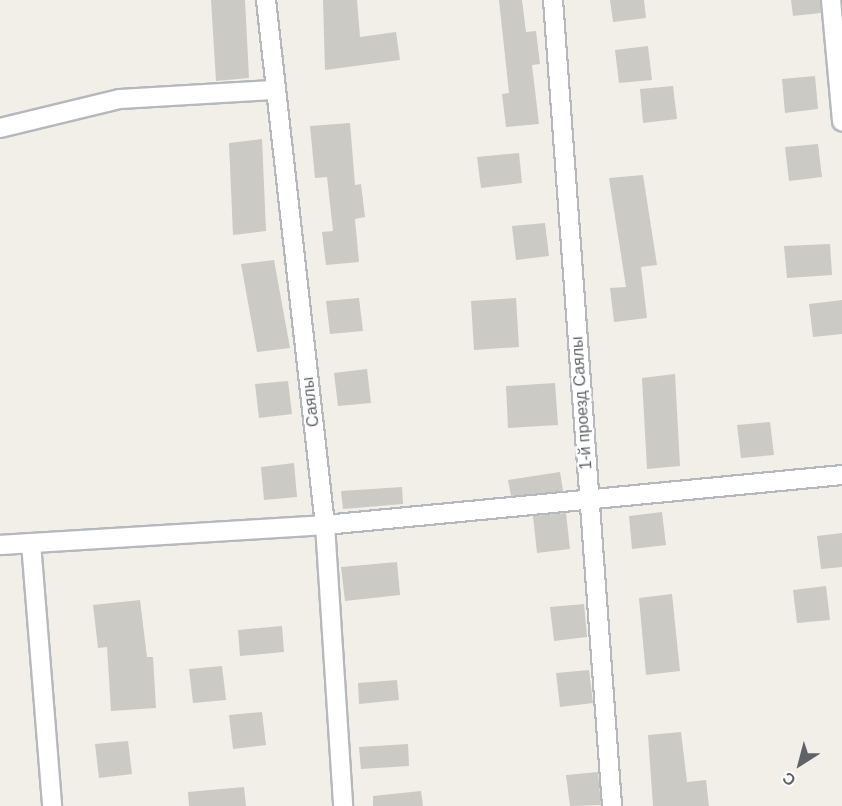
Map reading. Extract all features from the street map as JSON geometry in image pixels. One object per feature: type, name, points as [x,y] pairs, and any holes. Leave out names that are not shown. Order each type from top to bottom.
[{"type":"street","name":"Саялы","points":[[266,0],[273,90],[325,525],[344,806]]},
{"type":"street","name":"1-й проезд Саялы","points":[[553,0],[612,806]]},
{"type":"street","points":[[831,0],[842,122]]},
{"type":"street","points":[[0,128],[120,99],[273,90]]},
{"type":"street","points":[[0,545],[325,525],[589,496],[842,475]]},
{"type":"street","points":[[32,543],[52,806]]},
{"type":"building","points":[[211,0],[245,0],[249,78],[216,81]]},
{"type":"building","points":[[323,0],[357,0],[360,37],[396,32],[400,60],[325,70]]},
{"type":"building","points":[[499,0],[522,0],[526,32],[536,31],[540,64],[532,65],[539,124],[506,127],[502,94],[509,93]]},
{"type":"building","points":[[610,0],[644,0],[646,18],[613,22]]},
{"type":"building","points":[[791,0],[820,0],[821,13],[793,16]]},
{"type":"building","points":[[648,46],[652,80],[619,83],[615,50]]},
{"type":"building","points":[[815,76],[818,109],[785,113],[782,79]]},
{"type":"building","points":[[673,86],[677,119],[643,123],[640,89]]},
{"type":"building","points":[[350,123],[355,185],[361,184],[365,217],[355,219],[359,262],[326,265],[322,232],[333,231],[327,177],[315,178],[310,126]]},
{"type":"building","points":[[262,139],[266,231],[233,235],[229,143]]},
{"type":"building","points":[[818,144],[822,177],[789,181],[785,147]]},
{"type":"building","points":[[519,153],[522,183],[481,188],[477,157]]},
{"type":"building","points":[[643,175],[657,265],[641,267],[647,318],[614,322],[610,288],[626,287],[609,178]]},
{"type":"building","points":[[545,223],[549,256],[516,260],[512,226]]},
{"type":"building","points":[[830,244],[832,275],[787,278],[784,246]]},
{"type":"building","points":[[274,260],[290,348],[257,352],[241,264]]},
{"type":"building","points":[[359,298],[363,331],[330,334],[326,301]]},
{"type":"building","points":[[516,298],[519,347],[474,350],[471,301]]},
{"type":"building","points":[[842,300],[842,334],[813,337],[809,304]]},
{"type":"building","points":[[367,369],[371,403],[338,406],[334,373]]},
{"type":"building","points":[[675,374],[680,466],[647,469],[642,378]]},
{"type":"building","points":[[288,381],[292,414],[259,418],[255,384]]},
{"type":"building","points":[[555,383],[558,425],[508,428],[506,386]]},
{"type":"building","points":[[770,422],[774,455],[741,458],[737,425]]},
{"type":"building","points":[[294,463],[297,497],[264,500],[261,467]]},
{"type":"building","points":[[560,472],[563,491],[511,496],[508,480]]},
{"type":"building","points":[[402,487],[403,504],[343,509],[341,491]]},
{"type":"building","points":[[662,512],[666,545],[632,549],[629,516]]},
{"type":"building","points":[[566,513],[570,549],[537,553],[533,516]]},
{"type":"building","points":[[842,533],[842,567],[821,569],[817,536]]},
{"type":"building","points":[[397,562],[400,595],[345,601],[341,567]]},
{"type":"building","points":[[826,586],[830,620],[797,623],[793,590]]},
{"type":"building","points":[[672,594],[680,671],[646,675],[639,598]]},
{"type":"building","points":[[140,600],[147,657],[153,657],[156,708],[111,711],[107,647],[98,648],[93,605]]},
{"type":"building","points":[[584,604],[587,637],[554,641],[550,607]]},
{"type":"building","points":[[282,626],[284,652],[240,656],[238,630]]},
{"type":"building","points":[[222,666],[226,700],[193,703],[189,669]]},
{"type":"building","points":[[589,670],[593,703],[560,707],[556,673]]},
{"type":"building","points":[[397,680],[399,700],[359,704],[358,683]]},
{"type":"building","points":[[262,712],[266,745],[233,749],[229,715]]},
{"type":"building","points":[[681,732],[687,782],[706,780],[709,806],[653,806],[648,735]]},
{"type":"building","points":[[128,741],[132,774],[99,778],[95,744]]},
{"type":"building","points":[[408,744],[409,766],[361,769],[359,747]]},
{"type":"building","points":[[598,772],[601,805],[570,806],[566,775]]},
{"type":"building","points":[[244,787],[246,806],[189,806],[188,792]]},
{"type":"building","points":[[421,791],[423,806],[373,806],[373,796]]}]
